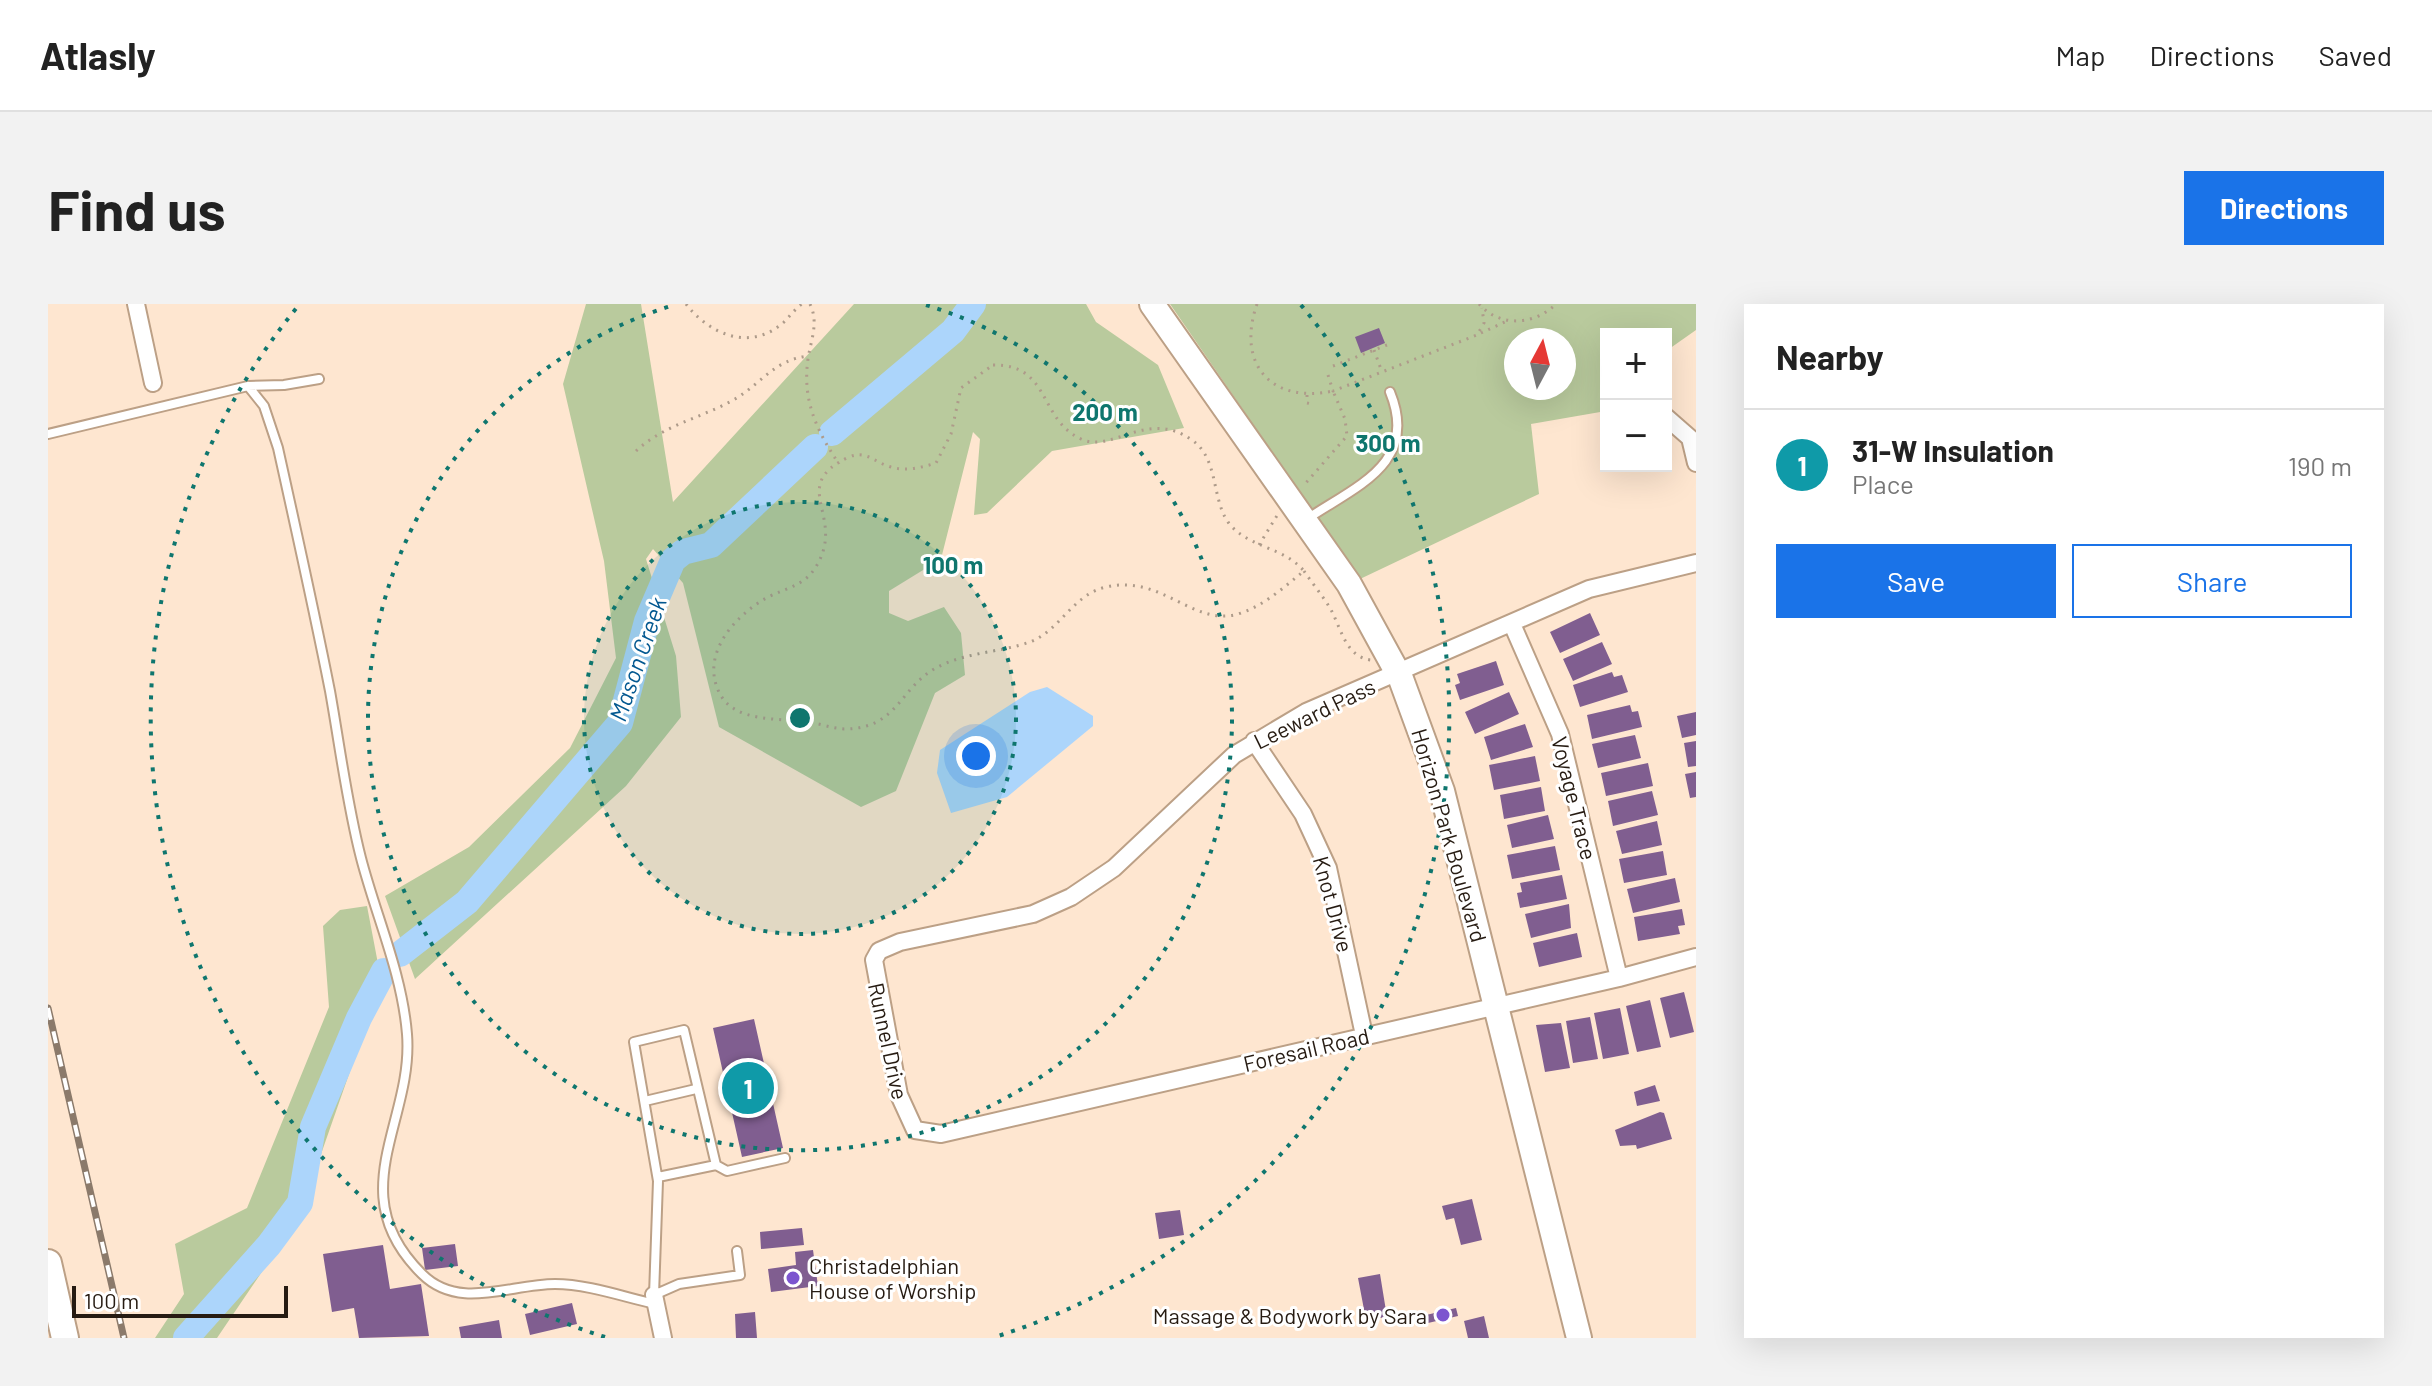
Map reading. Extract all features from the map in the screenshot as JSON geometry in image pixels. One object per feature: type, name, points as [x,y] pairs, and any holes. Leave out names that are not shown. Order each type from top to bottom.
[{"type":"main road","points":[[48,1263],[65,1338]]},
{"type":"street","points":[[136,304],[153,383]]},
{"type":"street","name":"Horizon Park Boulevard","points":[[1152,304],[1306,519],[1349,584],[1398,673],[1442,791],[1579,1338]]},
{"type":"street","points":[[1672,422],[1690,438],[1696,463]]},
{"type":"street","name":"Leeward Pass","points":[[879,951],[900,942],[1033,914],[1071,897],[1114,868],[1234,755],[1306,712],[1589,589],[1696,563]]},
{"type":"street","name":"Voyage Trace","points":[[1512,624],[1560,734],[1619,978]]},
{"type":"street","name":"Knot Drive","points":[[1254,741],[1303,814],[1328,868],[1364,1035]]},
{"type":"street","name":"Runnel Drive","points":[[879,951],[874,960],[874,976],[899,1095],[915,1130]]},
{"type":"street","name":"Foresail Road","points":[[915,1130],[941,1134],[1496,1007],[1696,957]]},
{"type":"street","points":[[655,1300],[663,1338]]},
{"type":"lane","points":[[48,434],[248,386],[319,379]]},
{"type":"lane","points":[[248,386],[264,406],[278,448],[361,859],[402,997],[407,1036],[404,1081],[381,1182],[392,1226],[403,1251],[423,1276],[456,1295],[556,1284],[655,1300],[679,1284],[740,1275],[737,1251]]},
{"type":"lane","points":[[1306,519],[1374,474],[1393,453],[1400,432],[1398,413],[1390,392]]},
{"type":"lane","points":[[655,1300],[658,1177],[634,1042],[684,1030],[716,1165]]},
{"type":"lane","points":[[645,1101],[696,1089]]},
{"type":"lane","points":[[658,1177],[716,1165],[727,1171],[785,1158]]},
{"type":"path","points":[[686,304],[696,318],[719,334],[749,337],[773,330],[802,304]]},
{"type":"path","points":[[810,304],[815,318],[808,356],[811,414],[817,431],[839,464]]},
{"type":"path","points":[[1257,304],[1251,323],[1250,345],[1261,370],[1283,390],[1307,395],[1333,391],[1508,321],[1535,319],[1556,304]]},
{"type":"path","points":[[1480,306],[1508,321]]},
{"type":"path","points":[[1477,335],[1484,323],[1480,306]]},
{"type":"path","points":[[1333,366],[1387,345]]},
{"type":"path","points":[[1374,350],[1382,372]]},
{"type":"path","points":[[636,451],[686,419],[738,397],[776,365],[808,356]]},
{"type":"path","points":[[1304,571],[1262,603],[1230,615],[1200,612],[1166,593],[1135,584],[1103,587],[1077,602],[1048,632],[1033,641],[987,650],[932,670],[885,719],[864,727],[842,729],[747,714],[720,695],[715,682],[714,654],[732,628],[759,603],[795,587],[814,571],[828,535],[817,485],[839,464],[858,454],[897,468],[936,463],[951,434],[961,388],[993,365],[1013,367],[1035,379],[1056,418],[1082,440],[1097,441],[1153,428],[1176,431],[1195,442],[1207,457],[1228,521],[1240,534],[1287,555],[1304,571],[1329,605],[1348,647],[1364,659],[1374,659]]},
{"type":"path","points":[[1297,494],[1347,436],[1345,419],[1328,375]]},
{"type":"path","points":[[1307,395],[1307,403],[1312,404]]},
{"type":"path","points":[[1259,545],[1284,507]]},
{"type":"green space","points":[[586,304],[641,304],[673,502],[854,304],[1086,304],[1096,322],[1158,365],[1184,428],[1052,451],[987,513],[974,515],[980,439],[973,432],[941,559],[889,591],[889,613],[908,621],[944,607],[961,633],[965,675],[935,693],[896,791],[861,807],[719,727],[683,583],[653,549],[646,559],[676,656],[681,717],[626,786],[415,979],[385,896],[469,847],[570,748],[616,658],[604,561],[563,384]]},
{"type":"green space","points":[[1170,304],[1696,304],[1696,330],[1672,347],[1672,328],[1600,328],[1600,412],[1531,424],[1539,494],[1360,579]]},
{"type":"green space","points":[[367,906],[383,990],[355,1057],[299,1217],[217,1338],[155,1338],[184,1294],[175,1244],[247,1208],[329,1007],[323,926],[340,910]]},
{"type":"water","points":[[1047,687],[1093,716],[1093,726],[1007,797],[951,813],[937,773],[940,750],[1030,692]]},
{"type":"building","points":[[1379,328],[1385,343],[1361,353],[1355,337]]},
{"type":"building","points":[[1590,613],[1600,635],[1560,653],[1550,632]]},
{"type":"building","points":[[1602,642],[1612,664],[1573,681],[1563,659]]},
{"type":"building","points":[[1496,661],[1504,685],[1460,700],[1455,685],[1460,683],[1457,674]]},
{"type":"building","points":[[1612,672],[1614,677],[1622,675],[1628,692],[1580,707],[1573,685]]},
{"type":"building","points":[[1509,692],[1519,714],[1475,734],[1465,712]]},
{"type":"building","points":[[1630,705],[1632,712],[1638,711],[1642,727],[1592,739],[1587,715]]},
{"type":"building","points":[[1696,712],[1696,735],[1682,738],[1677,716]]},
{"type":"building","points":[[1525,724],[1533,747],[1491,760],[1484,737]]},
{"type":"building","points":[[1635,735],[1641,758],[1598,768],[1592,744]]},
{"type":"building","points":[[1696,741],[1696,766],[1688,767],[1684,743]]},
{"type":"building","points":[[1535,756],[1540,781],[1494,790],[1489,765]]},
{"type":"building","points":[[1648,763],[1653,786],[1606,796],[1601,773]]},
{"type":"building","points":[[1696,772],[1696,797],[1690,798],[1685,774]]},
{"type":"building","points":[[1541,787],[1545,811],[1504,819],[1500,795]]},
{"type":"building","points":[[1652,791],[1658,815],[1613,826],[1608,801]]},
{"type":"building","points":[[1548,815],[1554,839],[1512,848],[1507,825]]},
{"type":"building","points":[[1657,821],[1662,845],[1622,854],[1616,831]]},
{"type":"building","points":[[1555,846],[1560,870],[1512,879],[1507,855]]},
{"type":"building","points":[[1663,851],[1667,875],[1624,883],[1619,859]]},
{"type":"building","points":[[1562,875],[1567,899],[1520,908],[1517,893],[1522,892],[1520,883]]},
{"type":"building","points":[[1675,878],[1680,902],[1633,913],[1627,889]]},
{"type":"building","points":[[1569,904],[1571,928],[1531,938],[1525,914]]},
{"type":"building","points":[[1682,909],[1685,925],[1678,926],[1680,934],[1638,941],[1634,917]]},
{"type":"building","points":[[1577,933],[1582,957],[1539,967],[1533,943]]},
{"type":"building","points":[[1684,992],[1694,1032],[1670,1038],[1660,998]]},
{"type":"building","points":[[1650,1000],[1661,1047],[1637,1052],[1626,1006]]},
{"type":"building","points":[[1620,1008],[1629,1054],[1603,1059],[1594,1013]]},
{"type":"building","points":[[1590,1017],[1598,1059],[1573,1063],[1566,1021]]},
{"type":"building","points":[[754,1019],[783,1148],[742,1157],[713,1028]]},
{"type":"building","points":[[1561,1023],[1570,1068],[1545,1072],[1536,1025]]},
{"type":"building","points":[[1655,1085],[1660,1101],[1637,1106],[1634,1092]]},
{"type":"building","points":[[1664,1113],[1672,1139],[1637,1149],[1636,1145],[1620,1146],[1615,1130]]},
{"type":"building","points":[[1472,1199],[1482,1240],[1461,1245],[1454,1218],[1446,1220],[1442,1206]]},
{"type":"building","points":[[1180,1210],[1184,1235],[1159,1239],[1155,1213]]},
{"type":"building","points":[[802,1228],[804,1245],[761,1249],[760,1232]]},
{"type":"building","points":[[455,1244],[458,1266],[425,1270],[422,1248]]},
{"type":"building","points":[[383,1245],[390,1289],[421,1284],[429,1336],[359,1338],[354,1308],[332,1312],[323,1254]]},
{"type":"building","name":"Christadelphian House of Worship","points":[[813,1250],[818,1286],[771,1292],[768,1269],[796,1265],[795,1252]]},
{"type":"building","points":[[1380,1274],[1387,1317],[1366,1320],[1358,1278]]},
{"type":"building","points":[[572,1303],[577,1324],[530,1335],[525,1314]]},
{"type":"building","points":[[1456,1308],[1458,1316],[1428,1323],[1426,1315]]},
{"type":"building","points":[[755,1312],[757,1338],[736,1338],[735,1314]]},
{"type":"building","points":[[1484,1316],[1489,1338],[1468,1338],[1464,1321]]},
{"type":"building","points":[[499,1320],[502,1338],[461,1338],[459,1327]]},
{"type":"waterway","name":"Mason Creek","points":[[832,433],[953,331],[973,304]]},
{"type":"waterway","name":"Mason Creek","points":[[400,954],[467,902],[620,723],[647,621],[673,560],[683,552],[711,545],[815,447]]},
{"type":"waterway","name":"Mason Creek","points":[[186,1338],[269,1245],[300,1203],[313,1127],[359,1018],[384,971]]},
{"type":"railway","points":[[48,1008],[124,1338]]},
{"type":"place","name":"31-W Insulation","points":[[748,1088]]},
{"type":"place","name":"Christadelphian House of Worship","points":[[793,1278]]},
{"type":"place","name":"Massage & Bodywork by Sara","points":[[1443,1315]]}]
